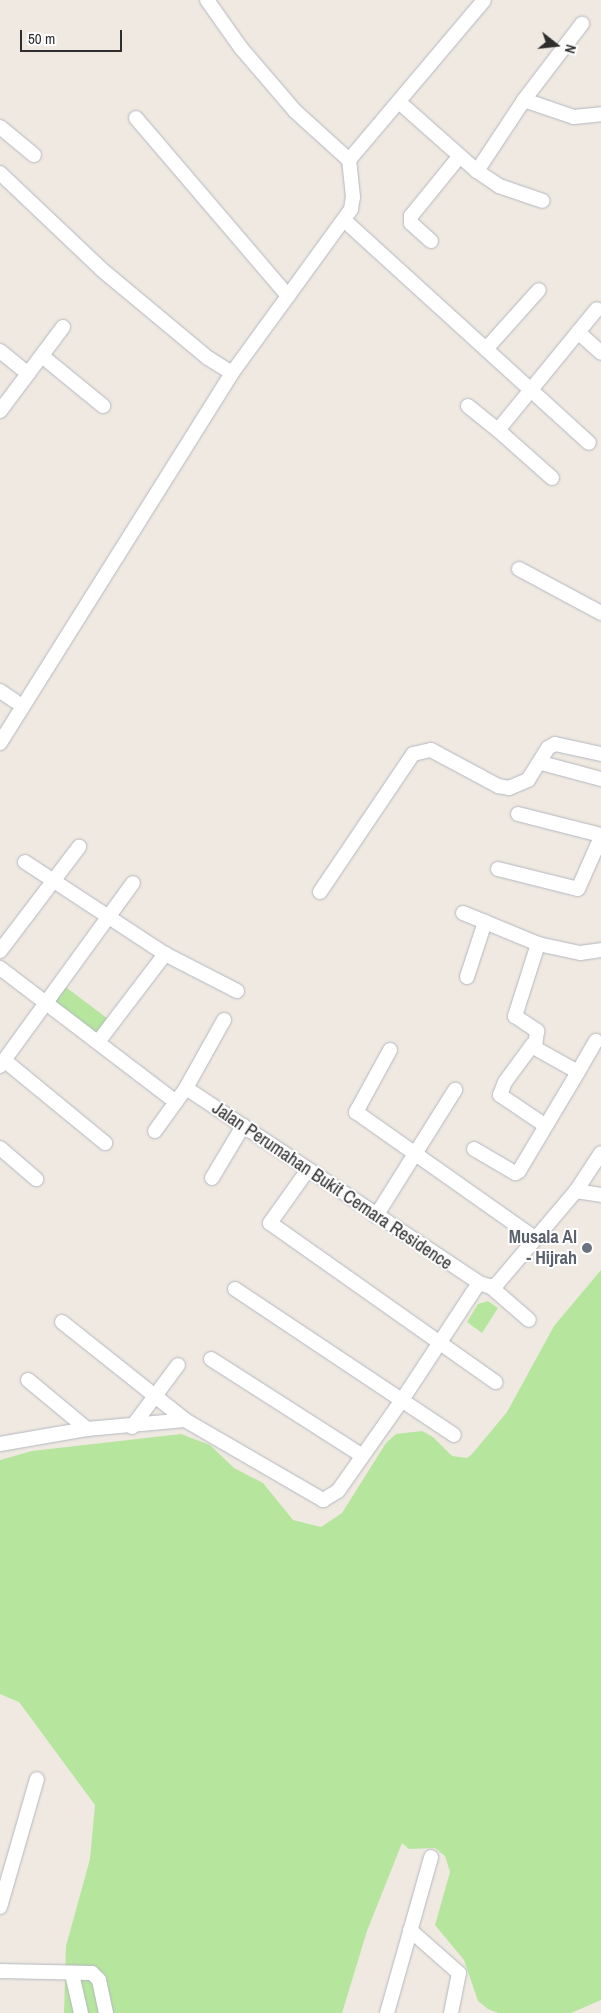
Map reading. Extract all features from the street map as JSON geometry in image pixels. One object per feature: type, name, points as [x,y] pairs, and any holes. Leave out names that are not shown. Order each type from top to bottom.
[{"type":"street","points":[[0,743],[232,373],[344,220],[353,197],[349,160],[295,111],[241,48],[207,0]]},
{"type":"street","points":[[349,160],[484,0]]},
{"type":"street","points":[[477,171],[524,100],[582,24]]},
{"type":"street","points":[[524,100],[574,117],[601,114]]},
{"type":"street","points":[[399,102],[459,157],[498,186],[543,201]]},
{"type":"street","points":[[136,118],[288,296]]},
{"type":"street","points":[[0,126],[34,154]]},
{"type":"street","points":[[431,241],[411,223],[411,216],[459,157]]},
{"type":"street","points":[[0,173],[101,269],[208,358],[232,373]]},
{"type":"street","points":[[344,220],[589,443]]},
{"type":"street","points":[[486,349],[539,290]]},
{"type":"street","points":[[498,430],[597,309]]},
{"type":"street","points":[[0,411],[63,327]]},
{"type":"street","points":[[578,332],[601,353]]},
{"type":"street","points":[[0,351],[28,374]]},
{"type":"street","points":[[42,356],[103,406]]},
{"type":"street","points":[[468,406],[552,478]]},
{"type":"street","points":[[519,569],[601,614]]},
{"type":"street","points":[[0,692],[14,701]]},
{"type":"street","points":[[320,892],[413,754],[431,750],[498,786],[509,788],[528,780],[548,748],[555,744],[601,754]]},
{"type":"street","points":[[546,764],[601,779]]},
{"type":"street","points":[[498,869],[578,889],[601,836],[518,814]]},
{"type":"street","points":[[0,951],[79,847]]},
{"type":"street","points":[[25,862],[165,954],[237,991]]},
{"type":"street","points":[[105,1143],[2,1063],[133,883]]},
{"type":"street","points":[[463,913],[538,944],[580,953],[601,950]]},
{"type":"street","points":[[467,977],[489,924]]},
{"type":"street","points":[[538,944],[516,1016],[537,1031],[533,1044],[505,1082],[500,1095],[546,1126]]},
{"type":"street","points":[[98,1042],[165,954]]},
{"type":"street","points":[[0,968],[176,1102]]},
{"type":"street","points":[[155,1131],[186,1088],[224,1020]]},
{"type":"street","points":[[474,1149],[516,1173],[596,1041]]},
{"type":"street","points":[[533,1044],[535,1048],[578,1072]]},
{"type":"street","points":[[390,1050],[356,1112],[536,1239]]},
{"type":"street","name":"Jalan Perumahan Bukit Cemara Residence","points":[[186,1088],[306,1170],[485,1285],[529,1320]]},
{"type":"street","points":[[376,1216],[417,1154],[455,1090]]},
{"type":"street","points":[[212,1178],[243,1126]]},
{"type":"street","points":[[0,1148],[36,1180]]},
{"type":"street","points":[[62,1322],[185,1420],[323,1500],[338,1491],[361,1455],[402,1400],[440,1341],[485,1285],[536,1239],[576,1191],[601,1153]]},
{"type":"street","points":[[306,1170],[270,1223],[440,1341],[495,1382]]},
{"type":"street","points":[[576,1191],[601,1194]]},
{"type":"street","points":[[234,1289],[454,1435]]},
{"type":"street","points":[[211,1359],[361,1455]]},
{"type":"street","points":[[132,1427],[178,1365]]},
{"type":"street","points":[[28,1380],[87,1429]]},
{"type":"street","points":[[0,1444],[87,1429],[132,1427],[185,1420]]},
{"type":"street","points":[[0,1907],[37,1779]]},
{"type":"street","points":[[387,2013],[431,1857]]},
{"type":"street","points":[[410,1930],[458,1973],[451,2013]]},
{"type":"street","points":[[0,1971],[96,1975],[106,2013]]},
{"type":"street","points":[[72,1974],[81,2013]]},
{"type":"green space","points":[[63,985],[111,1021],[98,1039],[50,1003]]},
{"type":"green space","points":[[601,1270],[601,2000],[571,2013],[498,2013],[488,2009],[478,2001],[464,1960],[435,1925],[450,1872],[445,1856],[435,1848],[409,1849],[402,1843],[367,1931],[342,2013],[64,2013],[66,1946],[90,1859],[95,1805],[19,1702],[0,1694],[0,1460],[32,1451],[181,1434],[210,1445],[234,1468],[263,1483],[293,1520],[321,1527],[342,1513],[386,1443],[396,1434],[422,1431],[433,1437],[452,1456],[467,1458],[472,1454],[507,1412],[554,1326]]},
{"type":"green space","points":[[488,1301],[498,1308],[482,1333],[467,1322],[478,1304]]},
{"type":"place","name":"Musala Al - Hijrah","points":[[587,1248]]}]
